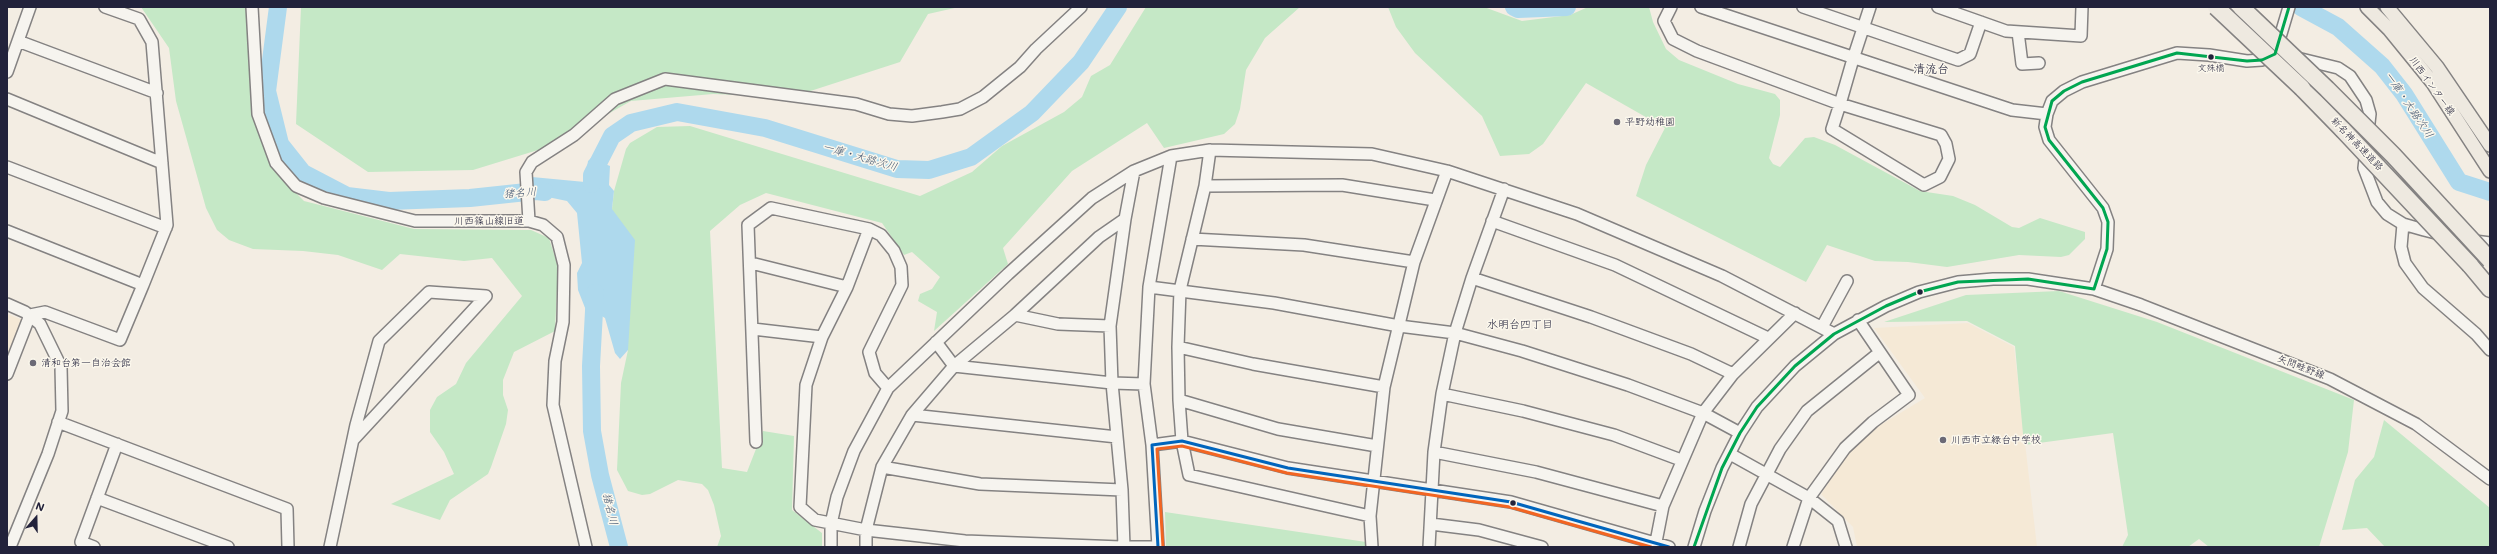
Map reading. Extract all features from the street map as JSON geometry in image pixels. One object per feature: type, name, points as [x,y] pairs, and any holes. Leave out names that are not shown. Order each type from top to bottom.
[{"type":"highway","name":"新名神高速道路","points":[[2216,7],[2302,88],[2343,130],[2470,265],[2490,289]]},
{"type":"highway","name":"新名神高速道路","points":[[2241,7],[2382,144],[2490,260]]},
{"type":"main road","name":"川西インター線","points":[[2367,7],[2433,83],[2490,171]]},
{"type":"main road","name":"川西インター線","points":[[2387,7],[2437,67],[2490,145]]},
{"type":"street","points":[[7,72],[30,7]]},
{"type":"street","points":[[30,315],[45,312],[120,340],[166,228],[152,42],[139,19],[105,7]]},
{"type":"street","name":"川西篠山線旧道","points":[[252,7],[258,114],[276,163],[296,186],[324,198],[414,222],[529,216],[557,237],[564,265],[563,322],[555,361],[553,405],[586,547]]},
{"type":"street","points":[[529,216],[526,172],[532,162],[574,136],[615,99],[665,79],[856,104],[889,114],[912,116],[960,108],[983,97],[1020,67],[1036,49],[1081,7]]},
{"type":"street","points":[[1670,7],[1664,21],[1673,39],[1697,51],[1840,104],[1941,135],[1946,144],[1950,159],[1940,177],[1924,185],[1832,129],[1840,104],[1852,59],[1870,7]]},
{"type":"street","points":[[1701,7],[1852,59],[2012,110],[2047,114]]},
{"type":"street","points":[[1803,7],[1863,29],[1958,60],[1970,54],[1981,22]]},
{"type":"street","points":[[1938,7],[2006,31],[2081,36],[2082,7]]},
{"type":"street","points":[[2275,54],[2289,7]]},
{"type":"street","points":[[2018,32],[2022,64],[2039,63]]},
{"type":"street","points":[[18,41],[157,93]]},
{"type":"street","points":[[2094,289],[2107,249],[2108,222],[2103,208],[2049,140],[2045,128],[2047,114],[2052,101],[2064,90],[2082,82],[2160,56],[2177,53],[2247,61],[2262,60],[2275,54],[2317,61],[2338,68],[2350,76],[2366,100],[2370,114],[2364,168],[2377,202],[2387,214],[2403,224],[2459,239],[2490,243]]},
{"type":"street","points":[[7,99],[162,163]]},
{"type":"street","points":[[1210,150],[1205,186],[1180,290],[1178,347],[1179,400],[1182,441],[1189,475],[1370,516]]},
{"type":"street","points":[[831,547],[831,524],[837,496],[854,451],[888,388],[1092,198],[1134,171],[1171,156],[1210,150],[1372,154],[1447,170],[1577,214],[1722,276],[1834,334]]},
{"type":"street","points":[[1130,547],[1158,547],[1152,445],[1144,384],[1149,287],[1171,156]]},
{"type":"street","points":[[7,166],[166,228]]},
{"type":"street","points":[[1372,547],[1370,516],[1384,387],[1414,262],[1447,170]]},
{"type":"street","points":[[869,229],[847,287],[822,337],[806,386],[800,507],[815,520],[866,530],[965,541],[1122,547],[1122,490],[1112,383],[1110,326],[1125,218],[1134,171]]},
{"type":"street","points":[[1205,186],[1342,185],[1435,200]]},
{"type":"street","points":[[1429,547],[1434,452],[1442,394],[1455,333],[1472,278],[1504,190]]},
{"type":"street","points":[[756,442],[751,263],[748,225],[771,208],[869,229],[881,235],[889,244],[899,260],[902,275],[898,294],[869,352],[875,373],[888,388]]},
{"type":"street","points":[[866,547],[866,530],[882,467],[912,415],[954,366],[1015,315],[1099,237],[1125,218]]},
{"type":"street","points":[[1492,220],[1615,265],[1768,338]]},
{"type":"street","points":[[2403,224],[2402,247],[2405,262],[2423,288],[2476,334],[2490,350]]},
{"type":"street","points":[[7,231],[143,285]]},
{"type":"street","points":[[1192,239],[1304,245],[1414,262]]},
{"type":"street","points":[[751,263],[847,287]]},
{"type":"street","points":[[1472,278],[1590,317],[1691,354],[1733,374]]},
{"type":"street","name":"矢問畦野線","points":[[1694,547],[1705,511],[1740,432],[1757,407],[1795,366],[1834,334],[1858,320],[1919,292],[1958,282],[2028,279],[2094,289],[2141,305],[2330,379],[2416,424],[2490,479]]},
{"type":"street","points":[[1822,327],[1847,281]]},
{"type":"street","points":[[1149,287],[1274,303],[1398,326],[1455,333],[1584,370],[1703,413],[1740,432]]},
{"type":"street","points":[[330,547],[353,440],[379,341],[429,292],[486,296],[353,440]]},
{"type":"street","points":[[7,304],[30,315],[40,324],[61,367],[62,410],[10,547]]},
{"type":"street","points":[[1655,544],[1663,506],[1681,460],[1703,413],[1733,374],[1795,313]]},
{"type":"street","points":[[7,374],[30,315]]},
{"type":"street","points":[[1015,315],[1058,324],[1110,326]]},
{"type":"street","points":[[1793,547],[1809,498],[1845,448],[1873,422],[1909,395],[1858,320]]},
{"type":"street","points":[[752,329],[822,337]]},
{"type":"street","points":[[936,342],[954,366],[1112,383],[1144,384]]},
{"type":"street","points":[[1178,347],[1253,364],[1384,387]]},
{"type":"street","points":[[1739,547],[1751,504],[1780,449],[1807,411],[1879,353]]},
{"type":"street","points":[[1442,394],[1523,411],[1614,435],[1681,460]]},
{"type":"street","points":[[1179,400],[1278,429],[1377,446]]},
{"type":"street","points":[[912,415],[1117,437]]},
{"type":"street","points":[[58,422],[287,509],[288,547]]},
{"type":"street","points":[[1152,445],[1182,441],[1288,468],[1511,502],[1669,547]]},
{"type":"street","points":[[94,547],[81,542],[117,444]]},
{"type":"street","points":[[1434,452],[1536,472],[1663,506]]},
{"type":"street","points":[[1730,454],[1809,498],[1838,521],[1846,547]]},
{"type":"street","points":[[882,467],[980,484],[1122,490]]},
{"type":"street","points":[[97,498],[228,547]]},
{"type":"street","points":[[1431,524],[1479,530],[1542,547]]},
{"type":"shaded area","points":[[7,314],[23,320],[7,364]]},
{"type":"shaded area","name":"川西市立緑台中学校","points":[[1968,323],[2014,347],[2037,547],[1857,547],[1853,527],[1821,494],[1848,454],[1877,427],[1925,398],[1874,328]]},
{"type":"green space","points":[[141,7],[246,7],[254,118],[275,172],[304,201],[414,229],[531,230],[549,238],[558,267],[555,331],[514,352],[503,380],[503,395],[508,410],[506,424],[488,474],[450,500],[440,520],[391,504],[454,474],[444,452],[430,432],[430,410],[437,397],[456,384],[466,363],[522,296],[492,258],[464,261],[400,254],[382,270],[338,255],[303,251],[253,249],[229,240],[217,230],[206,208],[176,101],[169,48]]},
{"type":"green space","points":[[301,7],[959,7],[928,14],[900,62],[792,97],[713,94],[631,101],[551,146],[473,170],[368,172],[296,124]]},
{"type":"green space","points":[[1146,7],[1300,7],[1265,38],[1246,70],[1240,109],[1235,124],[1224,134],[1164,148],[1147,123],[1072,171],[1003,248],[1008,264],[934,331],[937,312],[918,301],[920,294],[932,289],[940,277],[912,252],[904,255],[882,223],[766,193],[740,205],[710,231],[722,468],[747,472],[763,431],[794,436],[792,510],[822,533],[822,547],[717,547],[721,536],[714,505],[708,490],[702,484],[678,480],[650,494],[642,495],[628,491],[617,470],[621,383],[628,350],[612,209],[614,191],[626,149],[630,143],[657,127],[690,126],[920,196],[972,172],[1002,146],[1064,112],[1082,97],[1091,76],[1110,65]]},
{"type":"green space","points":[[1388,7],[1484,7],[1522,21],[1570,15],[1588,7],[1649,7],[1653,22],[1666,49],[1679,60],[1738,84],[1775,94],[1780,100],[1780,115],[1769,158],[1773,164],[1780,167],[1805,138],[1814,137],[1835,145],[1920,191],[1953,196],[1975,205],[2012,227],[2019,228],[2040,218],[2085,232],[2085,239],[2069,255],[2061,257],[2019,255],[1947,267],[1908,262],[1875,261],[1827,245],[1806,282],[1636,196],[1646,165],[1665,128],[1586,83],[1543,144],[1529,154],[1500,156],[1482,116],[1415,53],[1396,27]]},
{"type":"green space","points":[[2059,291],[2157,322],[2354,400],[2348,452],[2319,547],[2209,547],[2199,539],[2188,547],[2122,547],[2128,535],[2113,433],[2024,445],[2015,346],[1967,321],[1884,322],[1966,295]]},
{"type":"green space","points":[[2384,420],[2490,508],[2490,547],[2385,547],[2367,528],[2342,530],[2355,480],[2374,457]]},
{"type":"green space","points":[[1165,512],[1366,542],[1367,547],[1166,547]]},
{"type":"water","points":[[591,158],[610,166],[609,185],[614,191],[612,209],[635,240],[628,350],[620,359],[615,353],[605,318],[600,315],[589,318],[578,290],[577,273],[582,263],[577,213],[567,201],[533,194],[532,177],[585,182],[588,161]]},
{"type":"waterway","name":"猪名川","points":[[278,7],[267,91],[280,144],[303,173],[347,196],[389,201],[470,198],[536,191],[545,192]]},
{"type":"waterway","name":"一庫・大路次川","points":[[592,184],[592,175],[612,136],[631,123],[677,112],[765,128],[897,169],[929,170],[971,157],[1032,113],[1081,62],[1118,7]]},
{"type":"waterway","name":"一庫・大路次川","points":[[1514,7],[1518,9],[1567,7]]},
{"type":"waterway","name":"一庫・大路次川","points":[[2301,7],[2338,27],[2382,66],[2404,94],[2459,182],[2490,192]]},
{"type":"waterway","name":"猪名川","points":[[595,293],[591,366],[592,431],[600,475],[619,547]]},
{"type":"transit line","points":[[2094,289],[2107,249],[2108,222],[2103,208],[2049,140],[2045,127],[2052,101],[2064,91],[2082,82],[2177,53],[2247,61],[2262,60],[2275,54],[2289,7]]},
{"type":"transit line","points":[[1694,547],[1722,468],[1740,433],[1757,407],[1795,366],[1834,334],[1886,306],[1919,292],[1958,282],[2028,279],[2094,289]]},
{"type":"transit line","points":[[1158,547],[1152,445],[1182,441],[1288,468],[1511,502],[1669,547]]},
{"type":"transit line","points":[[1163,547],[1157,449],[1182,446],[1287,473],[1510,507],[1651,547]]},
{"type":"place","name":"文殊橋","points":[[2211,57]]},
{"type":"place","name":"平野幼稚園","points":[[1617,122]]},
{"type":"place","name":"清和台第一自治会館","points":[[33,363]]},
{"type":"place","name":"川西市立緑台中学校","points":[[1943,440]]},
{"type":"district","name":"清流台","points":[[1931,69]]},
{"type":"district","name":"水明台四丁目","points":[[1520,325]]}]
